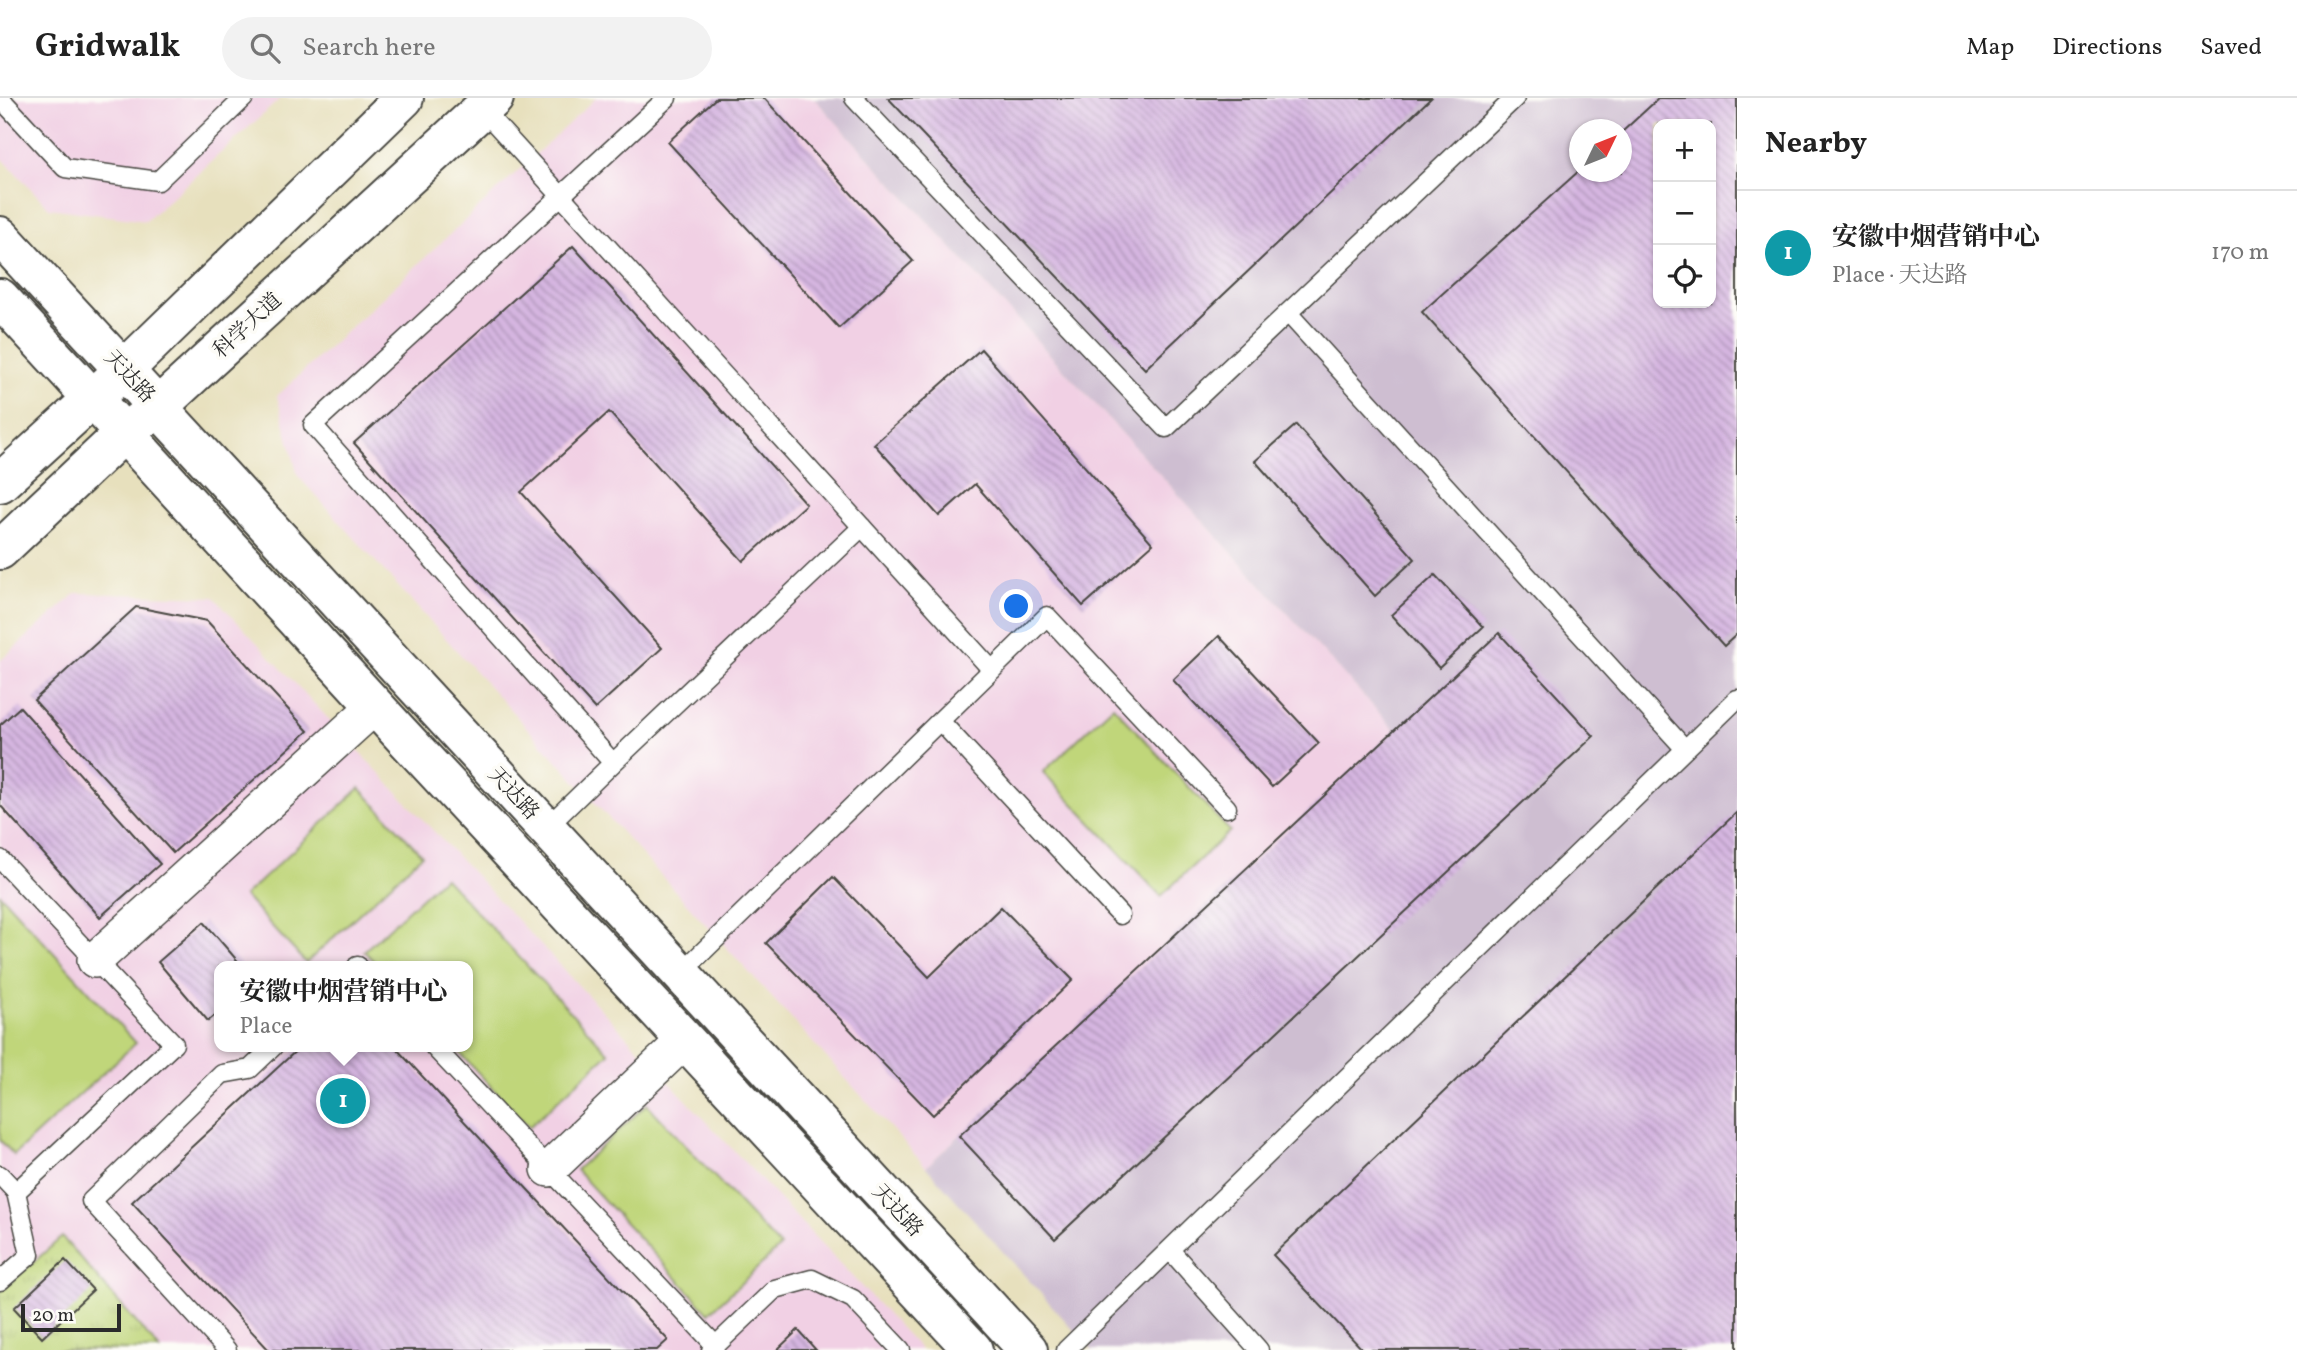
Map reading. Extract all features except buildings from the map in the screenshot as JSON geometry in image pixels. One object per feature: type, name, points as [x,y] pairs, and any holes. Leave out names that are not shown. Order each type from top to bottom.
[{"type":"street","points":[[0,483],[124,370],[394,102]]},
{"type":"street","name":"科学大道","points":[[0,550],[124,433],[158,407],[488,103]]},
{"type":"street","name":"天达路","points":[[0,236],[1028,1350]]},
{"type":"street","name":"天达路","points":[[0,298],[973,1350]]},
{"type":"street","points":[[95,960],[375,706]]},
{"type":"street","points":[[549,1169],[685,1040]]},
{"type":"lane","points":[[0,98],[65,168],[158,181],[244,98]]},
{"type":"lane","points":[[613,763],[313,425],[667,98]]},
{"type":"lane","points":[[854,98],[1166,428],[1515,98]]},
{"type":"lane","points":[[488,103],[562,197],[992,670]]},
{"type":"lane","points":[[1288,313],[1685,749]]},
{"type":"lane","points":[[546,828],[862,527]]},
{"type":"lane","points":[[681,974],[1047,616],[1227,808]]},
{"type":"lane","points":[[1066,1350],[1737,699]]},
{"type":"lane","points":[[940,721],[1119,915]]},
{"type":"lane","points":[[0,859],[174,1044],[16,1192]]},
{"type":"lane","points":[[227,1350],[90,1201],[222,1074],[250,1069],[268,1052]]},
{"type":"lane","points":[[439,1052],[714,1348],[775,1289],[812,1279],[853,1299],[901,1350]]},
{"type":"lane","points":[[0,1175],[16,1192],[30,1255],[0,1281]]},
{"type":"lane","points":[[1170,1250],[1259,1350]]},
{"type":"shaded area","points":[[0,98],[281,98],[146,221],[49,208],[0,156]]},
{"type":"shaded area","points":[[596,98],[814,98],[1395,730],[926,1167],[298,476],[277,396]]},
{"type":"shaded area","points":[[814,98],[1737,98],[1737,1350],[1092,1350],[926,1167],[1395,730]]},
{"type":"shaded area","points":[[76,593],[214,597],[921,1350],[160,1350],[62,1237],[0,1292],[0,661]]},
{"type":"green space","points":[[1113,706],[1230,831],[1161,896],[1043,772]]},
{"type":"green space","points":[[360,788],[422,855],[308,961],[304,961],[244,896]]},
{"type":"green space","points":[[444,877],[609,1053],[529,1127],[459,1052],[473,1052],[473,961],[374,961],[364,951]]},
{"type":"green space","points":[[0,894],[136,1043],[14,1155],[0,1140]]},
{"type":"green space","points":[[647,1104],[780,1247],[709,1313],[576,1170]]},
{"type":"green space","points":[[62,1237],[160,1350],[0,1350],[0,1292]]},
{"type":"place","name":"安徽中烟营销中心","points":[[343,1101]]}]
